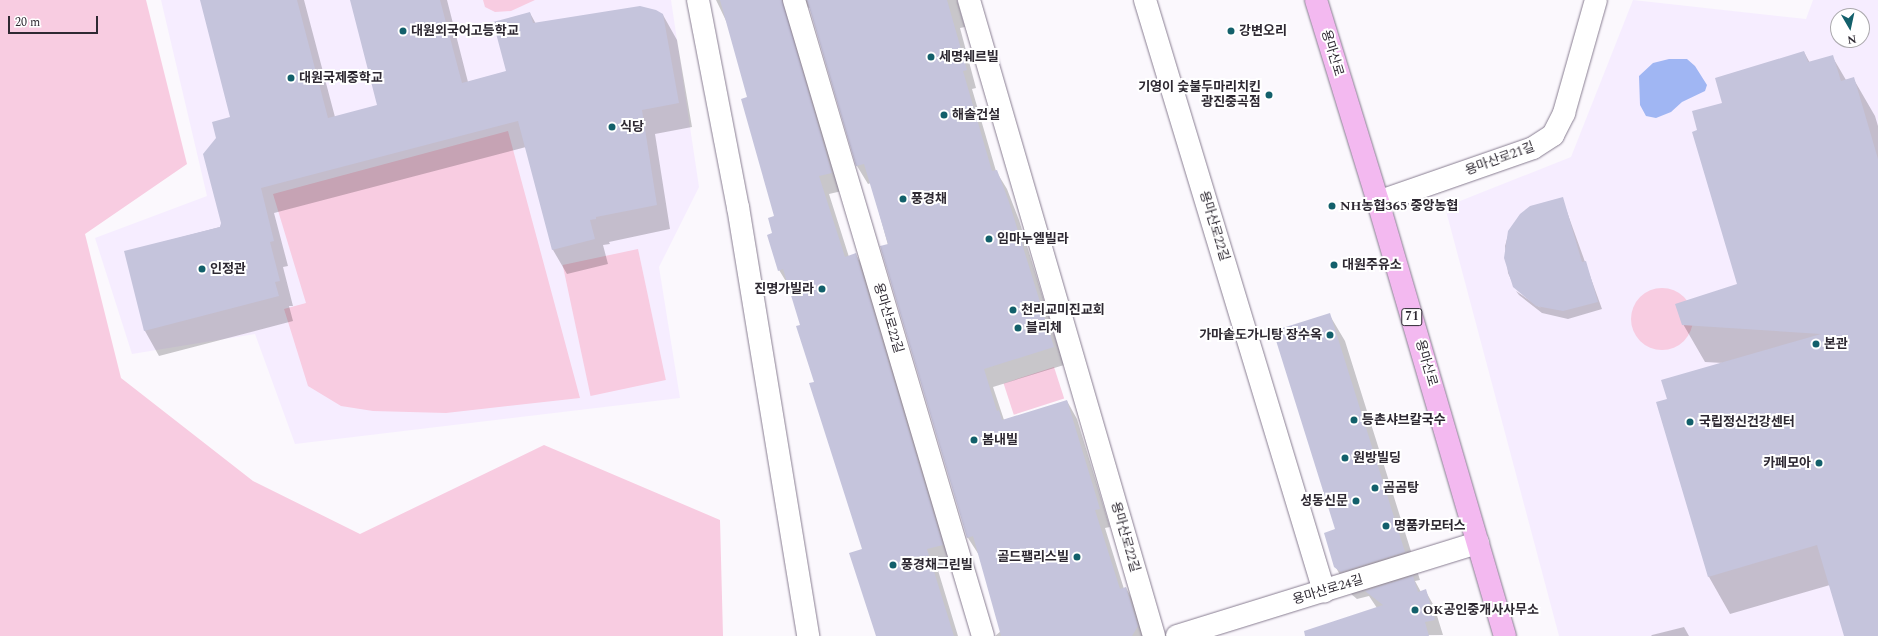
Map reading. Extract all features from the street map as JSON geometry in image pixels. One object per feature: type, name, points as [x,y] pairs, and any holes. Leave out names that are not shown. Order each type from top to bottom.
[{"type":"main road","name":"용마산로","points":[[1316,0],[1378,202],[1505,636]]},
{"type":"street","points":[[698,0],[738,206],[808,636]]},
{"type":"street","name":"용마산로22길","points":[[794,0],[983,636]]},
{"type":"street","name":"용마산로22길","points":[[969,0],[1154,636]]},
{"type":"street","name":"용마산로22길","points":[[1145,0],[1324,591]]},
{"type":"street","name":"용마산로21길","points":[[1378,202],[1533,148],[1553,134],[1564,113],[1596,0]]},
{"type":"street","name":"용마산로24길","points":[[1177,636],[1478,543]]},
{"type":"shaded area","points":[[0,0],[146,0],[187,164],[85,234],[121,378],[253,481],[360,534],[544,445],[720,520],[723,636],[0,636]]},
{"type":"shaded area","points":[[161,0],[671,0],[699,187],[659,267],[680,398],[295,444],[255,334],[132,354],[95,238],[207,196]]},
{"type":"shaded area","points":[[483,0],[535,0],[511,11],[495,12],[485,7]]},
{"type":"shaded area","name":"국립정신건강센터","points":[[1633,0],[1806,19],[1813,0],[1878,0],[1878,636],[1559,636],[1445,207],[1571,157]]},
{"type":"shaded area","points":[[508,131],[580,398],[446,413],[373,411],[341,406],[308,386],[284,309],[306,303],[273,194]]},
{"type":"shaded area","points":[[638,249],[666,380],[591,396],[563,265]]},
{"type":"shaded area","points":[[1662,288],[1679,293],[1684,297],[1688,302],[1693,319],[1688,336],[1684,341],[1679,345],[1662,350],[1645,345],[1640,341],[1636,336],[1631,319],[1636,302],[1640,297],[1645,293]]},
{"type":"shaded area","points":[[1054,367],[1064,398],[1014,415],[1004,383]]},
{"type":"water","points":[[1669,59],[1687,59],[1695,66],[1707,85],[1705,91],[1682,102],[1671,112],[1656,118],[1646,116],[1640,105],[1639,76],[1653,63]]},
{"type":"building","points":[[200,0],[297,0],[328,118],[377,105],[350,0],[440,0],[462,83],[506,71],[493,22],[530,12],[533,23],[640,6],[656,10],[663,14],[679,103],[642,110],[657,205],[596,217],[596,219],[590,220],[595,239],[552,250],[518,121],[261,188],[274,241],[270,242],[280,281],[275,282],[279,296],[144,331],[124,251],[220,227],[221,223],[203,154],[216,138],[212,122],[230,117]]},
{"type":"building","points":[[720,0],[782,0],[832,173],[819,176],[845,257],[856,253],[943,545],[927,549],[954,636],[876,636],[849,553],[862,549],[809,383],[814,382],[796,326],[800,325],[783,269],[778,271],[767,235],[772,233],[768,218],[774,216],[741,99],[747,97]]},
{"type":"building","points":[[807,0],[947,0],[967,70],[963,71],[992,171],[997,170],[1009,202],[1054,347],[984,369],[997,411],[999,410],[1002,420],[1067,400],[1100,509],[1095,510],[1120,589],[1126,587],[1138,626],[1132,636],[1001,636],[973,536],[967,538],[880,246],[888,244],[864,164],[856,166]]},
{"type":"building","name":"본관","points":[[1804,51],[1808,62],[1833,55],[1841,81],[1854,77],[1878,159],[1878,636],[1844,636],[1817,545],[1708,577],[1656,402],[1667,399],[1661,380],[1821,334],[1682,325],[1675,304],[1737,284],[1692,132],[1697,130],[1692,111],[1722,103],[1715,78]]},
{"type":"building","points":[[1563,197],[1582,262],[1586,261],[1598,302],[1563,311],[1536,306],[1513,287],[1504,258],[1508,231],[1520,214],[1530,206]]},
{"type":"building","name":"원방빌딩","points":[[1330,313],[1405,552],[1341,572],[1334,567],[1324,533],[1335,529],[1273,331]]},
{"type":"building","points":[[1413,576],[1418,592],[1426,589],[1435,620],[1425,622],[1429,636],[1305,636],[1304,631],[1383,605],[1365,591]]},
{"type":"place","name":"대원외국어고등학교","points":[[403,31]]},
{"type":"place","name":"강변오리","points":[[1231,31]]},
{"type":"place","name":"세명쉐르빌","points":[[931,57]]},
{"type":"place","name":"대원국제중학교","points":[[291,78]]},
{"type":"place","name":"기영이 숯불두마리치킨 광진중곡점","points":[[1269,95]]},
{"type":"place","name":"해솔건설","points":[[944,115]]},
{"type":"place","name":"식당","points":[[612,127]]},
{"type":"place","name":"풍경채","points":[[903,199]]},
{"type":"place","name":"NH농협365 중앙농협","points":[[1332,206]]},
{"type":"place","name":"임마누엘빌라","points":[[989,239]]},
{"type":"place","name":"대원주유소","points":[[1334,265]]},
{"type":"place","name":"인정관","points":[[202,269]]},
{"type":"place","name":"진명가빌라","points":[[822,289]]},
{"type":"place","name":"천리교미진교회","points":[[1013,310]]},
{"type":"place","name":"블리체","points":[[1018,328]]},
{"type":"place","name":"가마솥도가니탕 장수옥","points":[[1330,335]]},
{"type":"place","name":"본관","points":[[1816,344]]},
{"type":"place","name":"등촌샤브칼국수","points":[[1354,420]]},
{"type":"place","name":"국립정신건강센터","points":[[1690,422]]},
{"type":"place","name":"봄내빌","points":[[974,440]]},
{"type":"place","name":"원방빌딩","points":[[1345,458]]},
{"type":"place","name":"카페모아","points":[[1819,463]]},
{"type":"place","name":"곰곰탕","points":[[1375,488]]},
{"type":"place","name":"성동신문","points":[[1356,501]]},
{"type":"place","name":"명품카모터스","points":[[1386,526]]},
{"type":"place","name":"골드팰리스빌","points":[[1077,557]]},
{"type":"place","name":"풍경채그린빌","points":[[893,565]]},
{"type":"place","name":"OK공인중개사사무소","points":[[1415,610]]}]
